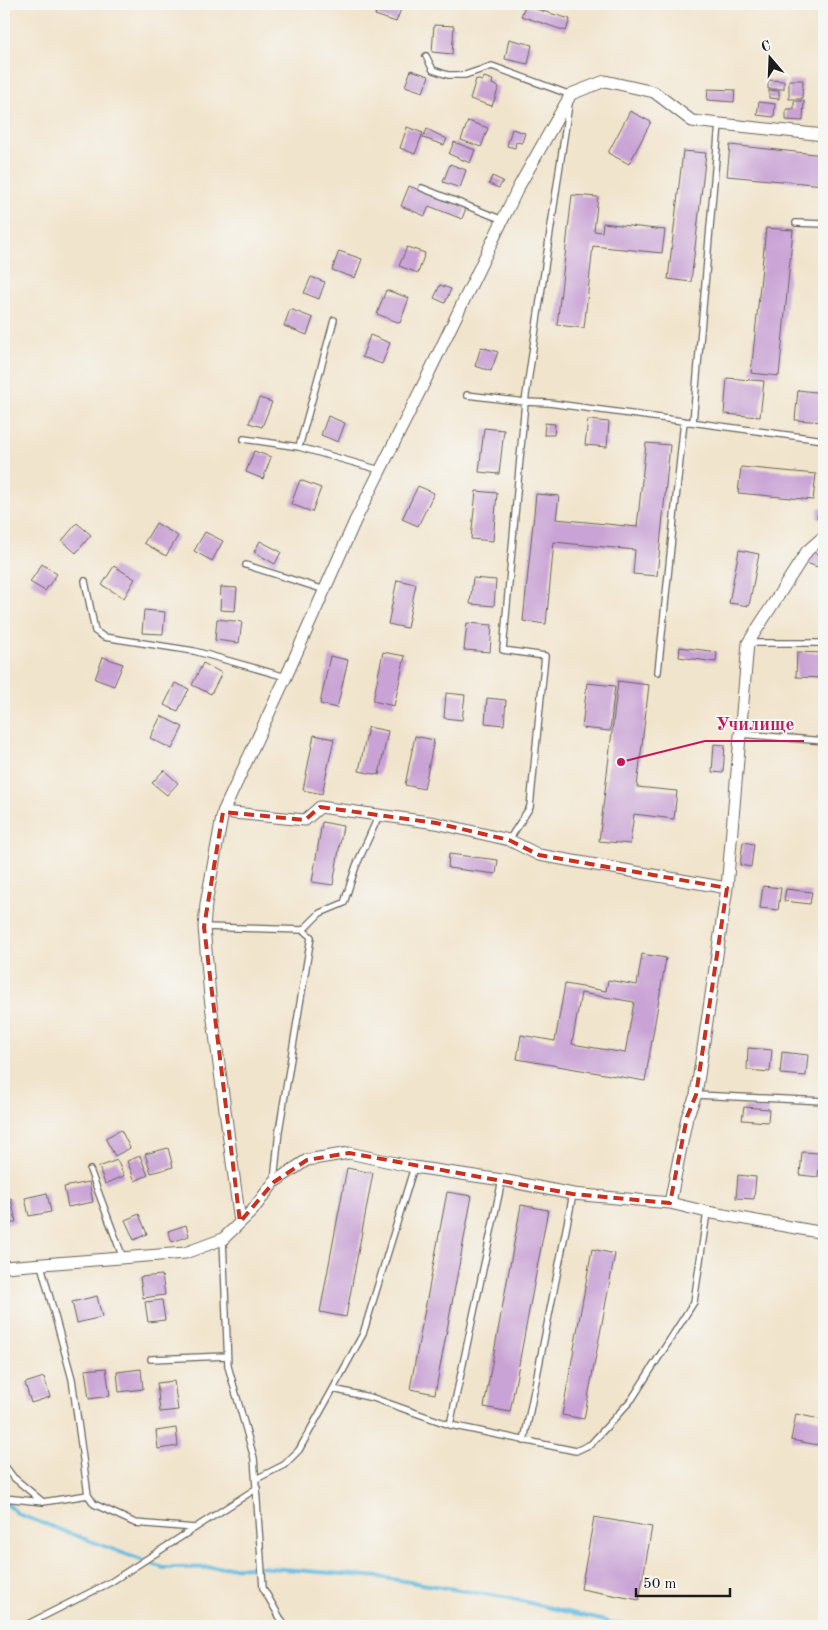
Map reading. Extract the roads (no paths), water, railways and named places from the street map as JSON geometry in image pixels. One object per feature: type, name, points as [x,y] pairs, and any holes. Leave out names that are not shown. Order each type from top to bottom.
[{"type":"street","points":[[240,1222],[210,996],[204,927],[206,904],[223,812],[286,677],[355,521],[518,188],[571,94],[605,81],[654,92],[692,121],[824,135]]},
{"type":"street","points":[[670,1203],[687,1116],[696,1095],[727,888],[748,643],[807,551],[824,536]]},
{"type":"street","points":[[223,812],[305,820],[320,807],[436,823],[509,840],[539,856],[727,888]]},
{"type":"street","points":[[4,1268],[185,1253],[223,1239],[252,1210],[274,1182],[307,1160],[349,1153],[414,1167],[502,1180],[573,1194],[670,1203],[707,1212],[824,1234]]},
{"type":"lane","points":[[426,56],[433,70],[448,76],[465,75],[492,66],[571,94],[525,402],[504,650],[545,656],[530,807],[509,840]]},
{"type":"lane","points":[[694,422],[719,124]]},
{"type":"lane","points":[[422,188],[503,220]]},
{"type":"lane","points":[[796,223],[824,224]]},
{"type":"lane","points":[[299,447],[334,320]]},
{"type":"lane","points":[[467,395],[549,403],[824,440]]},
{"type":"lane","points":[[658,672],[684,421]]},
{"type":"lane","points":[[244,439],[299,447],[380,470]]},
{"type":"lane","points":[[246,565],[325,590]]},
{"type":"lane","points":[[85,581],[95,631],[104,638],[194,651],[286,677]]},
{"type":"lane","points":[[748,643],[824,643]]},
{"type":"lane","points":[[740,734],[824,741]]},
{"type":"lane","points":[[303,930],[320,913],[344,903],[356,866],[379,815]]},
{"type":"lane","points":[[204,927],[303,930],[311,937],[279,1131],[274,1182]]},
{"type":"lane","points":[[696,1095],[824,1100]]},
{"type":"lane","points":[[256,1479],[284,1466],[299,1450],[363,1334],[414,1167]]},
{"type":"lane","points":[[90,1170],[123,1258]]},
{"type":"lane","points":[[450,1425],[502,1180]]},
{"type":"lane","points":[[524,1441],[573,1194]]},
{"type":"lane","points":[[333,1389],[373,1398],[450,1425],[524,1441],[576,1451],[591,1444],[632,1399],[694,1302],[707,1212]]},
{"type":"lane","points":[[223,1239],[228,1366],[254,1458],[263,1588],[283,1622],[283,1626]]},
{"type":"lane","points":[[41,1265],[72,1379],[88,1495],[94,1504],[135,1524],[196,1528]]},
{"type":"lane","points":[[151,1359],[227,1356]]},
{"type":"lane","points":[[4,1465],[12,1477],[42,1502]]},
{"type":"lane","points":[[24,1626],[111,1582],[257,1488]]},
{"type":"lane","points":[[4,1498],[42,1502],[88,1495]]},
{"type":"waterway","points":[[4,1501],[18,1514],[163,1568],[259,1567],[379,1577],[509,1598],[626,1626]]},
{"type":"place","name":"Училище","points":[[621,762]]}]
